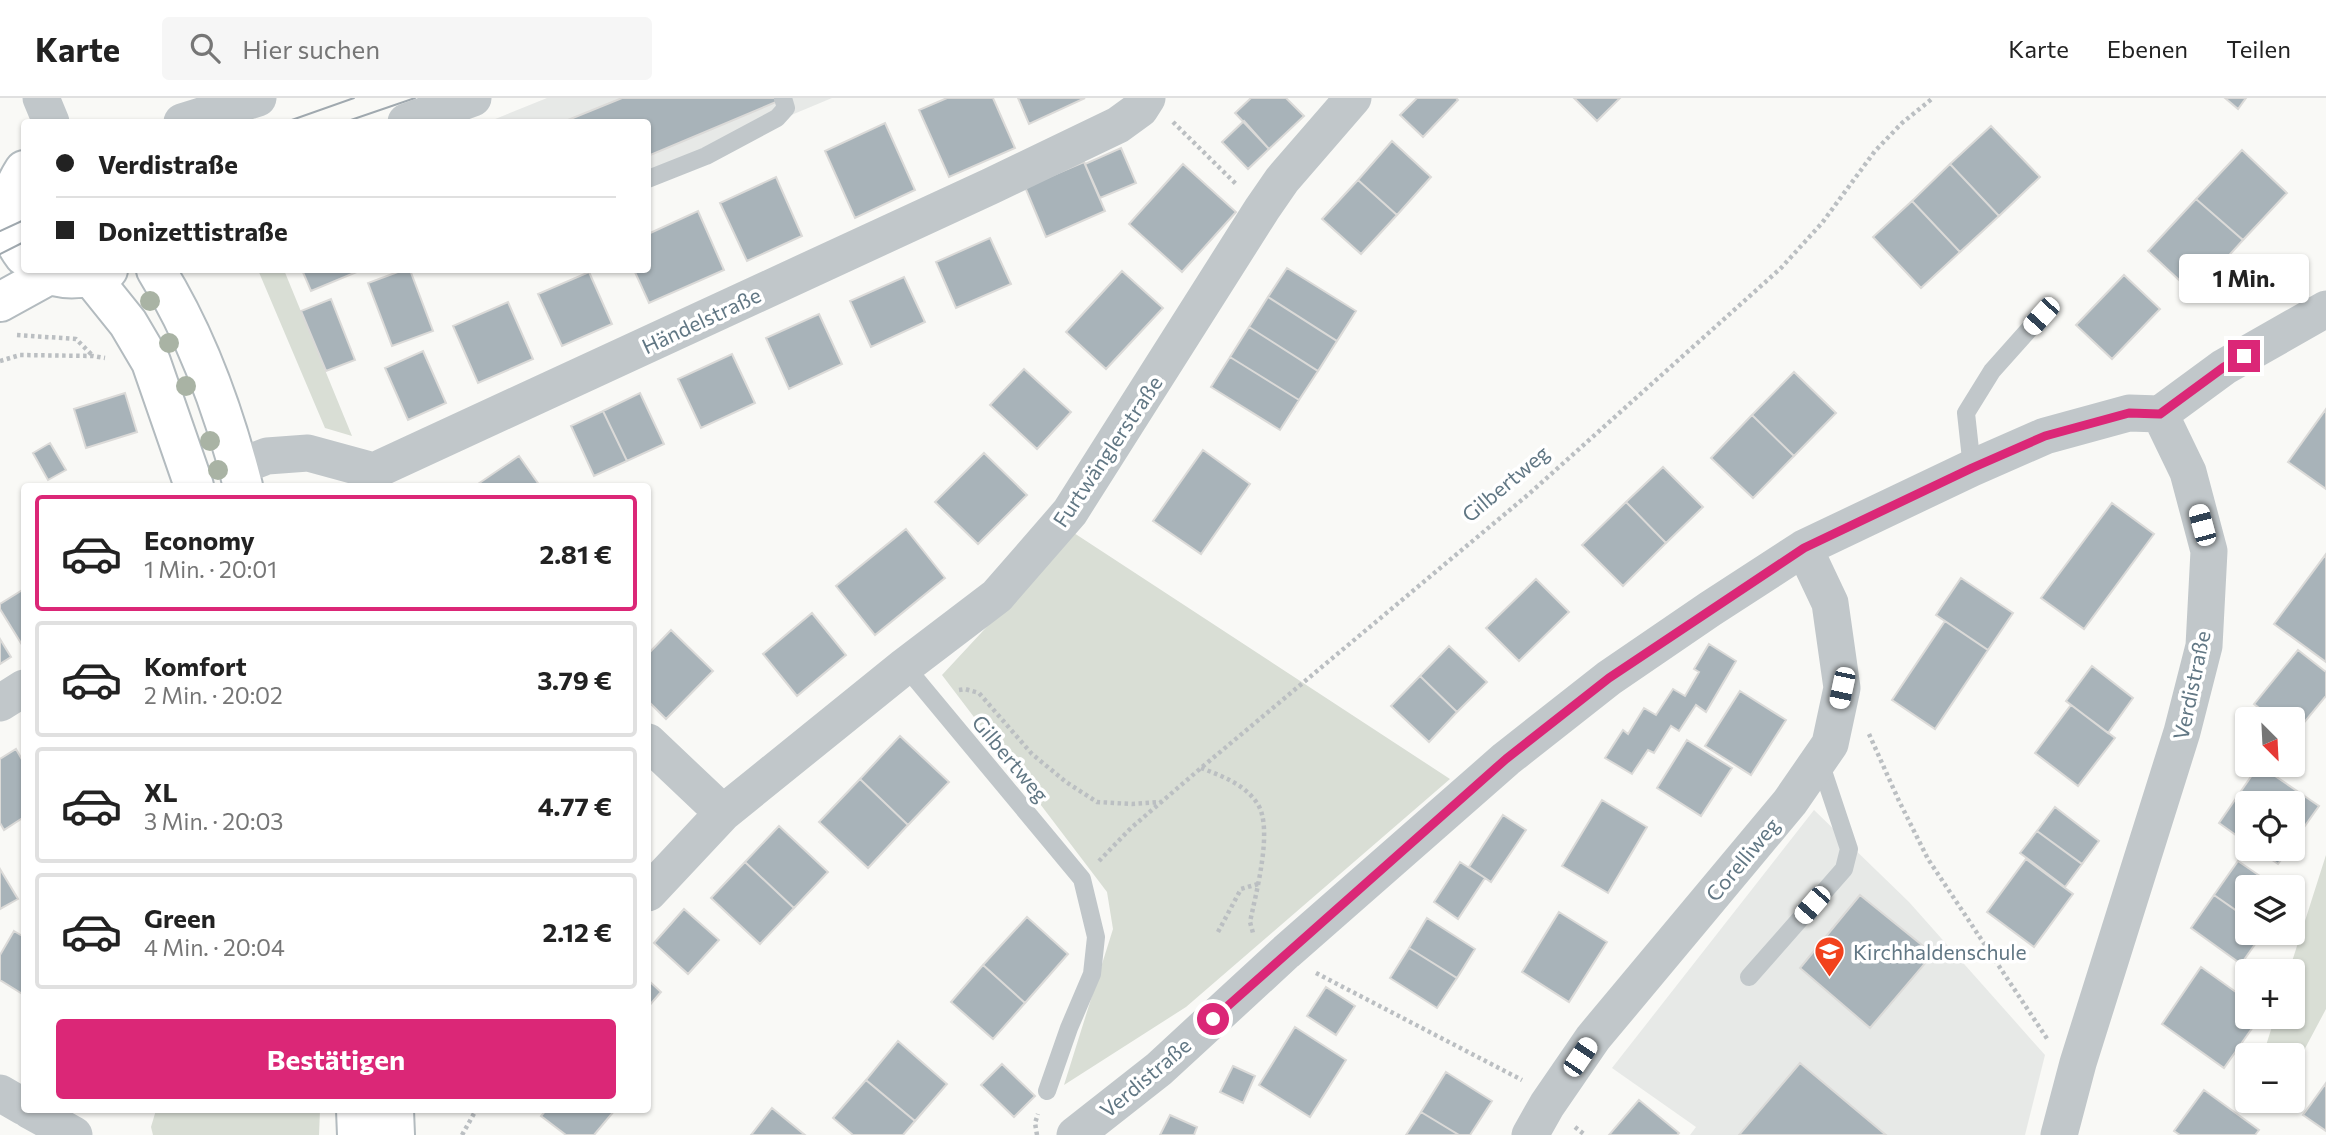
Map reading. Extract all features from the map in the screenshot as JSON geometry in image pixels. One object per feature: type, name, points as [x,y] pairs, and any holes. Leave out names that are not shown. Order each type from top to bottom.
[{"type":"main road","points":[[13,183],[8,206],[9,226],[16,246],[21,251]]},
{"type":"main road","points":[[0,302],[31,273]]},
{"type":"main road","points":[[53,273],[70,280],[100,273],[151,362],[193,483]]},
{"type":"main road","points":[[158,273],[194,338],[241,477]]},
{"type":"main road","points":[[356,1113],[357,1135]]},
{"type":"main road","points":[[394,1113],[395,1135]]},
{"type":"street","points":[[41,98],[50,119]]},
{"type":"street","points":[[191,119],[258,98]]},
{"type":"street","name":"Händelstraße","points":[[241,477],[267,456],[309,453],[377,479],[1107,131],[1140,110],[1147,98]]},
{"type":"street","name":"Furtwänglerstraße","points":[[651,890],[723,814],[905,666],[997,597],[1070,512],[1282,180],[1353,98]]},
{"type":"street","points":[[418,119],[463,108]]},
{"type":"street","points":[[179,273],[179,310]]},
{"type":"street","points":[[2160,414],[2224,367],[2326,309]]},
{"type":"street","name":"Verdistraße","points":[[1075,1135],[1158,1069],[1286,952],[1506,759],[1642,655],[1804,548],[1972,468],[2045,436],[2129,413],[2160,414],[2188,471],[2209,551],[2204,646],[2182,732],[2078,1063],[2059,1135]]},
{"type":"street","name":"Corelliweg","points":[[1530,1135],[1593,1038],[1790,802],[1830,744],[1842,688],[1830,603],[1804,548]]},
{"type":"street","points":[[0,703],[21,690]]},
{"type":"street","points":[[651,745],[723,814]]},
{"type":"street","points":[[0,1093],[21,1105]]},
{"type":"street","points":[[36,1113],[74,1135]]},
{"type":"lane","points":[[651,178],[706,156],[777,118],[786,108],[783,98]]},
{"type":"lane","points":[[1972,468],[1966,413],[1992,371],[2041,316]]},
{"type":"lane","name":"Gilbertweg","points":[[905,666],[1082,879],[1096,937],[1092,974],[1047,1091]]},
{"type":"lane","points":[[1749,977],[1844,869],[1849,849],[1819,759]]},
{"type":"path","name":"Gilbertweg","points":[[1082,879],[1131,828],[1530,493],[1781,268],[1822,223],[1875,151],[1902,122],[1933,98]]},
{"type":"path","points":[[1179,128],[1262,209]]},
{"type":"path","points":[[18,335],[76,339],[93,356]]},
{"type":"path","points":[[0,361],[20,355],[93,356],[114,360]]},
{"type":"path","points":[[1842,688],[1871,737],[1928,859],[2035,1021]]},
{"type":"path","points":[[958,690],[979,693],[1032,754],[1066,782],[1097,802],[1162,802]]},
{"type":"path","points":[[1202,768],[1234,782],[1258,804],[1266,840],[1250,922],[1254,936],[1286,952],[1317,974],[1554,1097]]},
{"type":"path","points":[[1218,932],[1241,889],[1258,884]]},
{"type":"path","points":[[461,1135],[474,1113]]},
{"type":"path","points":[[1034,1122],[1037,1135]]},
{"type":"shaded area","points":[[547,98],[832,98],[651,174],[651,119],[495,119]]},
{"type":"shaded area","points":[[259,273],[285,273],[352,436],[325,428]]},
{"type":"shaded area","points":[[1074,533],[1450,779],[1186,1007],[1064,1085],[1113,929],[1107,892],[942,675]]},
{"type":"shaded area","name":"Kirchhaldenschule","points":[[1814,810],[1909,902],[2045,1055],[2025,1135],[1690,1135],[1696,1127],[1612,1068]]},
{"type":"shaded area","points":[[2326,855],[2326,1009],[2305,1048],[2305,1043],[2267,1043],[2271,1029],[2305,1029],[2305,959],[2293,959],[2297,945],[2305,945],[2305,921]]},
{"type":"shaded area","points":[[155,1113],[320,1113],[319,1135],[153,1135],[151,1127]]},
{"type":"building","points":[[622,98],[775,98],[776,102],[651,155],[651,119],[570,119]]},
{"type":"building","points":[[947,98],[993,98],[1015,148],[949,177],[919,110]]},
{"type":"building","points":[[1018,98],[1085,98],[1029,124]]},
{"type":"building","points":[[1251,98],[1286,98],[1304,116],[1269,149],[1235,113]]},
{"type":"building","points":[[1417,98],[1458,100],[1423,137],[1400,115]]},
{"type":"building","points":[[1574,98],[1620,98],[1597,121]]},
{"type":"building","points":[[2225,98],[2246,98],[2238,109]]},
{"type":"building","points":[[1244,121],[1269,149],[1248,169],[1222,142]]},
{"type":"building","points":[[885,123],[915,190],[855,218],[825,151]]},
{"type":"building","points":[[1991,126],[2040,177],[1999,216],[1950,164]]},
{"type":"building","points":[[1392,141],[1431,177],[1397,215],[1358,180]]},
{"type":"building","points":[[1121,148],[1136,183],[1100,198],[1085,164]]},
{"type":"building","points":[[2242,150],[2287,193],[2243,240],[2196,199]]},
{"type":"building","points":[[1084,162],[1105,211],[1046,237],[1025,187]]},
{"type":"building","points":[[1183,164],[1236,212],[1182,272],[1129,224]]},
{"type":"building","points":[[1950,164],[1999,216],[1960,252],[1912,201]]},
{"type":"building","points":[[776,177],[802,236],[747,261],[720,203]]},
{"type":"building","points":[[1358,180],[1397,215],[1361,254],[1322,219]]},
{"type":"building","points":[[2196,199],[2243,240],[2194,294],[2148,251]]},
{"type":"building","points":[[1912,201],[1960,252],[1921,288],[1873,237]]},
{"type":"building","points":[[698,211],[724,270],[649,303],[635,273],[651,273],[651,233]]},
{"type":"building","points":[[990,238],[1011,284],[956,308],[936,262]]},
{"type":"building","points":[[1287,268],[1356,311],[1337,341],[1268,297]]},
{"type":"building","points":[[1122,271],[1163,308],[1106,369],[1066,332]]},
{"type":"building","points":[[303,273],[354,273],[311,291]]},
{"type":"building","points":[[395,273],[411,273],[433,331],[392,346],[368,283]]},
{"type":"building","points":[[589,273],[612,324],[562,346],[538,294]]},
{"type":"building","points":[[2124,275],[2160,309],[2112,359],[2076,325]]},
{"type":"building","points":[[904,277],[925,322],[871,347],[850,301]]},
{"type":"building","points":[[1268,297],[1337,341],[1318,371],[1249,327]]},
{"type":"building","points":[[331,299],[355,360],[326,371],[301,311]]},
{"type":"building","points":[[508,302],[533,359],[478,383],[453,326]]},
{"type":"building","points":[[819,314],[842,364],[789,389],[766,338]]},
{"type":"building","points":[[1249,327],[1318,371],[1299,400],[1230,357]]},
{"type":"building","points":[[423,351],[446,403],[408,420],[385,368]]},
{"type":"building","points":[[732,354],[755,403],[701,428],[678,379]]},
{"type":"building","points":[[1230,357],[1299,400],[1280,430],[1211,387]]},
{"type":"building","points":[[1024,369],[1071,412],[1037,449],[990,405]]},
{"type":"building","points":[[1794,372],[1836,413],[1794,456],[1752,415]]},
{"type":"building","points":[[125,393],[137,432],[86,448],[74,409]]},
{"type":"building","points":[[640,393],[664,444],[627,461],[603,411]]},
{"type":"building","points":[[2326,409],[2326,489],[2288,462]]},
{"type":"building","points":[[603,411],[627,461],[594,476],[571,426]]},
{"type":"building","points":[[1752,415],[1794,456],[1753,498],[1711,458]]},
{"type":"building","points":[[50,443],[66,470],[48,480],[33,453]]},
{"type":"building","points":[[1203,450],[1250,484],[1201,554],[1153,521]]},
{"type":"building","points":[[984,453],[1027,495],[978,544],[935,502]]},
{"type":"building","points":[[519,456],[538,483],[479,483]]},
{"type":"building","points":[[1663,467],[1703,507],[1666,543],[1626,502]]},
{"type":"building","points":[[1626,502],[1666,543],[1623,586],[1582,545]]},
{"type":"building","points":[[2112,503],[2154,534],[2084,629],[2041,598]]},
{"type":"building","points":[[906,529],[945,578],[875,635],[836,586]]},
{"type":"building","points":[[2326,554],[2326,662],[2274,624]]},
{"type":"building","points":[[1961,578],[2013,613],[1988,650],[1936,615]]},
{"type":"building","points":[[1536,579],[1569,612],[1519,661],[1486,628]]},
{"type":"building","points":[[21,591],[21,643],[0,609],[0,604]]},
{"type":"building","points":[[812,613],[846,655],[797,696],[763,654]]},
{"type":"building","points":[[1945,621],[1988,650],[1935,729],[1892,700]]},
{"type":"building","points":[[671,630],[713,671],[666,719],[651,704],[651,651]]},
{"type":"building","points":[[0,639],[11,657],[0,664]]},
{"type":"building","points":[[1709,644],[1736,661],[1706,712],[1696,705],[1679,731],[1671,726],[1654,753],[1648,750],[1632,774],[1605,758],[1623,730],[1628,734],[1644,708],[1656,715],[1673,689],[1685,696],[1699,672],[1694,669]]},
{"type":"building","points":[[1449,646],[1487,682],[1457,712],[1420,676]]},
{"type":"building","points":[[2298,650],[2326,672],[2326,696],[2305,721],[2305,707],[2258,707],[2254,704]]},
{"type":"building","points":[[2092,666],[2133,698],[2108,733],[2066,701]]},
{"type":"building","points":[[1420,676],[1457,712],[1429,742],[1391,706]]},
{"type":"building","points":[[1740,691],[1786,720],[1751,775],[1705,746]]},
{"type":"building","points":[[2071,705],[2115,738],[2078,786],[2035,753]]},
{"type":"building","points":[[900,736],[949,782],[908,825],[860,779]]},
{"type":"building","points":[[1687,740],[1732,768],[1701,816],[1657,788]]},
{"type":"building","points":[[16,749],[21,758],[21,819],[4,830],[0,823],[0,759]]},
{"type":"building","points":[[2251,777],[2277,777],[2297,791],[2241,791]]},
{"type":"building","points":[[860,779],[908,825],[868,868],[819,822]]},
{"type":"building","points":[[2305,796],[2319,806],[2305,826]]},
{"type":"building","points":[[1602,800],[1647,827],[1608,893],[1562,866]]},
{"type":"building","points":[[2235,800],[2235,834],[2219,823]]},
{"type":"building","points":[[2055,807],[2099,841],[2082,864],[2037,831]]},
{"type":"building","points":[[1503,815],[1526,830],[1491,882],[1469,867]]},
{"type":"building","points":[[779,826],[828,872],[794,908],[745,862]]},
{"type":"building","points":[[2037,831],[2082,864],[2065,887],[2020,853]]},
{"type":"building","points":[[2026,859],[2073,894],[2034,947],[1987,912]]},
{"type":"building","points":[[2238,861],[2258,875],[2235,875],[2235,910],[2214,895]]},
{"type":"building","points":[[745,862],[794,908],[760,944],[711,898]]},
{"type":"building","points":[[1460,862],[1485,878],[1458,919],[1434,902]]},
{"type":"building","points":[[0,869],[18,899],[0,909]]},
{"type":"building","points":[[1860,895],[1933,954],[1870,1028],[1800,968]]},
{"type":"building","points":[[2214,895],[2235,910],[2235,945],[2254,945],[2245,959],[2235,960],[2191,928]]},
{"type":"building","points":[[684,909],[719,940],[688,974],[654,943]]},
{"type":"building","points":[[1559,912],[1607,942],[1569,1002],[1522,972]]},
{"type":"building","points":[[1027,917],[1068,954],[1025,1003],[983,965]]},
{"type":"building","points":[[1427,918],[1475,949],[1457,978],[1409,948]]},
{"type":"building","points":[[14,931],[21,935],[21,993],[0,980],[0,955]]},
{"type":"building","points":[[1409,948],[1457,978],[1437,1008],[1390,978]]},
{"type":"building","points":[[983,965],[1025,1003],[993,1039],[951,1002]]},
{"type":"building","points":[[2201,967],[2235,991],[2235,1029],[2252,1029],[2242,1043],[2235,1043],[2235,1052],[2224,1068],[2162,1024]]},
{"type":"building","points":[[651,983],[661,992],[651,1004]]},
{"type":"building","points":[[1326,987],[1355,1006],[1336,1035],[1307,1016]]},
{"type":"building","points":[[1295,1027],[1346,1060],[1310,1117],[1259,1085]]},
{"type":"building","points":[[898,1041],[947,1084],[915,1121],[866,1080]]},
{"type":"building","points":[[1800,1063],[1886,1135],[1739,1135]]},
{"type":"building","points":[[1002,1064],[1035,1096],[1014,1117],[981,1085]]},
{"type":"building","points":[[1233,1066],[1255,1076],[1243,1103],[1220,1092]]},
{"type":"building","points":[[1446,1072],[1492,1101],[1470,1135],[1459,1135],[1421,1112]]},
{"type":"building","points":[[866,1080],[915,1121],[903,1135],[853,1135],[833,1118]]},
{"type":"building","points":[[2326,1083],[2326,1131],[2303,1115]]},
{"type":"building","points":[[2204,1090],[2259,1130],[2255,1135],[2180,1135],[2174,1131]]},
{"type":"building","points":[[1639,1100],[1679,1133],[1609,1135]]},
{"type":"building","points":[[772,1108],[805,1135],[751,1135]]},
{"type":"building","points":[[1421,1112],[1459,1135],[1406,1135]]},
{"type":"building","points":[[544,1113],[612,1113],[594,1135],[566,1135],[541,1116]]},
{"type":"building","points":[[1170,1115],[1197,1127],[1194,1135],[1160,1135]]},
{"type":"tram line","points":[[294,119],[354,98]]},
{"type":"tram line","points":[[354,119],[415,98]]},
{"type":"tram line","points":[[0,231],[21,221]]},
{"type":"tram line","points":[[0,254],[21,244]]},
{"type":"place","name":"Kirchhaldenschule","points":[[1830,978]]},
{"type":"route","points":[[1213,1019],[1506,759],[1609,678],[1804,548],[2045,436],[2129,413],[2160,414],[2224,367],[2244,356]]}]
